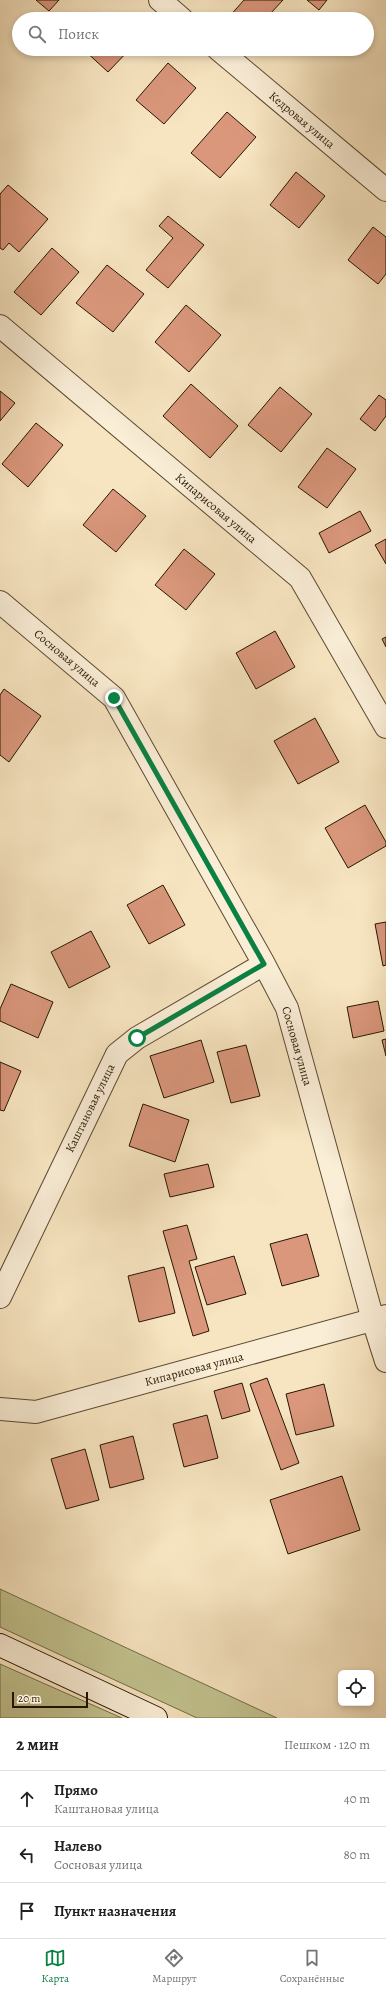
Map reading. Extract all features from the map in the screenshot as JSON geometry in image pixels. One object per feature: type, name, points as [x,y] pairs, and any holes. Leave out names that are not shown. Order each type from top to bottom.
[{"type":"street","points":[[160,0],[174,12]]},
{"type":"street","name":"Кедровая улица","points":[[226,56],[386,190]]},
{"type":"street","name":"Кипарисовая улица","points":[[0,326],[300,578],[386,727]]},
{"type":"street","name":"Сосновая улица","points":[[4,614],[114,698],[264,964],[286,1008],[379,1318],[386,1361]]},
{"type":"street","name":"Каштановая улица","points":[[0,1297],[117,1054],[137,1038],[264,964]]},
{"type":"street","name":"Кипарисовая улица","points":[[0,1409],[36,1412],[379,1318]]},
{"type":"street","points":[[0,1646],[156,1718]]},
{"type":"green space","points":[[0,1589],[277,1718],[197,1718],[0,1627]]},
{"type":"green space","points":[[0,1664],[122,1718],[0,1718]]},
{"type":"building","points":[[36,0],[59,0],[49,11]]},
{"type":"building","points":[[244,0],[283,0],[272,12],[233,12]]},
{"type":"building","points":[[307,0],[327,0],[319,10]]},
{"type":"building","points":[[91,56],[123,56],[108,72]]},
{"type":"building","points":[[168,63],[196,88],[164,124],[136,100]]},
{"type":"building","points":[[227,112],[256,137],[220,178],[191,153]]},
{"type":"building","points":[[296,172],[325,196],[299,228],[270,205]]},
{"type":"building","points":[[8,185],[48,219],[19,252],[9,243],[3,250],[0,248],[0,194]]},
{"type":"building","points":[[168,216],[204,245],[168,288],[146,270],[173,238],[159,226]]},
{"type":"building","points":[[373,227],[386,237],[386,274],[378,284],[348,260]]},
{"type":"building","points":[[52,248],[79,272],[41,315],[14,292]]},
{"type":"building","points":[[107,265],[144,294],[113,332],[76,303]]},
{"type":"building","points":[[186,305],[221,335],[189,372],[155,342]]},
{"type":"building","points":[[191,384],[238,426],[210,458],[163,416]]},
{"type":"building","points":[[280,387],[312,414],[281,452],[248,425]]},
{"type":"building","points":[[0,391],[15,403],[0,421]]},
{"type":"building","points":[[379,395],[386,400],[386,416],[375,431],[360,419]]},
{"type":"building","points":[[36,423],[63,445],[28,487],[2,464]]},
{"type":"building","points":[[327,448],[356,469],[327,508],[298,487]]},
{"type":"building","points":[[113,489],[146,516],[116,552],[83,525]]},
{"type":"building","points":[[360,511],[371,531],[329,553],[319,533]]},
{"type":"building","points":[[386,539],[386,564],[375,545]]},
{"type":"building","points":[[184,549],[215,574],[186,610],[155,585]]},
{"type":"building","points":[[275,631],[295,667],[256,689],[236,653]]},
{"type":"building","points":[[386,637],[386,647],[382,639]]},
{"type":"building","points":[[4,689],[41,716],[9,762],[0,755],[0,695]]},
{"type":"building","points":[[315,718],[339,762],[298,784],[274,741]]},
{"type":"building","points":[[365,805],[386,842],[386,846],[348,868],[325,828]]},
{"type":"building","points":[[163,885],[185,925],[149,944],[127,905]]},
{"type":"building","points":[[386,922],[386,965],[383,966],[375,924]]},
{"type":"building","points":[[91,931],[110,967],[69,988],[51,952]]},
{"type":"building","points":[[11,984],[53,1002],[38,1038],[0,1021],[0,1009]]},
{"type":"building","points":[[378,1001],[384,1031],[353,1038],[347,1007]]},
{"type":"building","points":[[386,1039],[386,1056],[382,1040]]},
{"type":"building","points":[[201,1040],[214,1082],[164,1098],[150,1056]]},
{"type":"building","points":[[246,1045],[260,1096],[231,1103],[217,1052]]},
{"type":"building","points":[[0,1062],[21,1071],[4,1111],[0,1110]]},
{"type":"building","points":[[143,1104],[189,1120],[175,1162],[129,1146]]},
{"type":"building","points":[[208,1164],[214,1187],[170,1197],[164,1174]]},
{"type":"building","points":[[187,1225],[197,1259],[189,1261],[209,1331],[193,1336],[163,1231]]},
{"type":"building","points":[[307,1234],[319,1276],[282,1286],[270,1244]]},
{"type":"building","points":[[234,1256],[246,1294],[207,1305],[195,1267]]},
{"type":"building","points":[[164,1267],[175,1313],[139,1322],[128,1276]]},
{"type":"building","points":[[267,1378],[299,1463],[281,1470],[250,1384]]},
{"type":"building","points":[[242,1383],[250,1411],[222,1419],[214,1391]]},
{"type":"building","points":[[324,1384],[334,1426],[296,1435],[286,1394]]},
{"type":"building","points":[[207,1415],[218,1458],[184,1467],[173,1424]]},
{"type":"building","points":[[133,1436],[144,1479],[110,1488],[100,1445]]},
{"type":"building","points":[[85,1449],[99,1500],[66,1509],[51,1459]]},
{"type":"building","points":[[342,1476],[360,1530],[288,1554],[270,1500]]},
{"type":"route","points":[[114,698],[264,964],[137,1038]]}]
